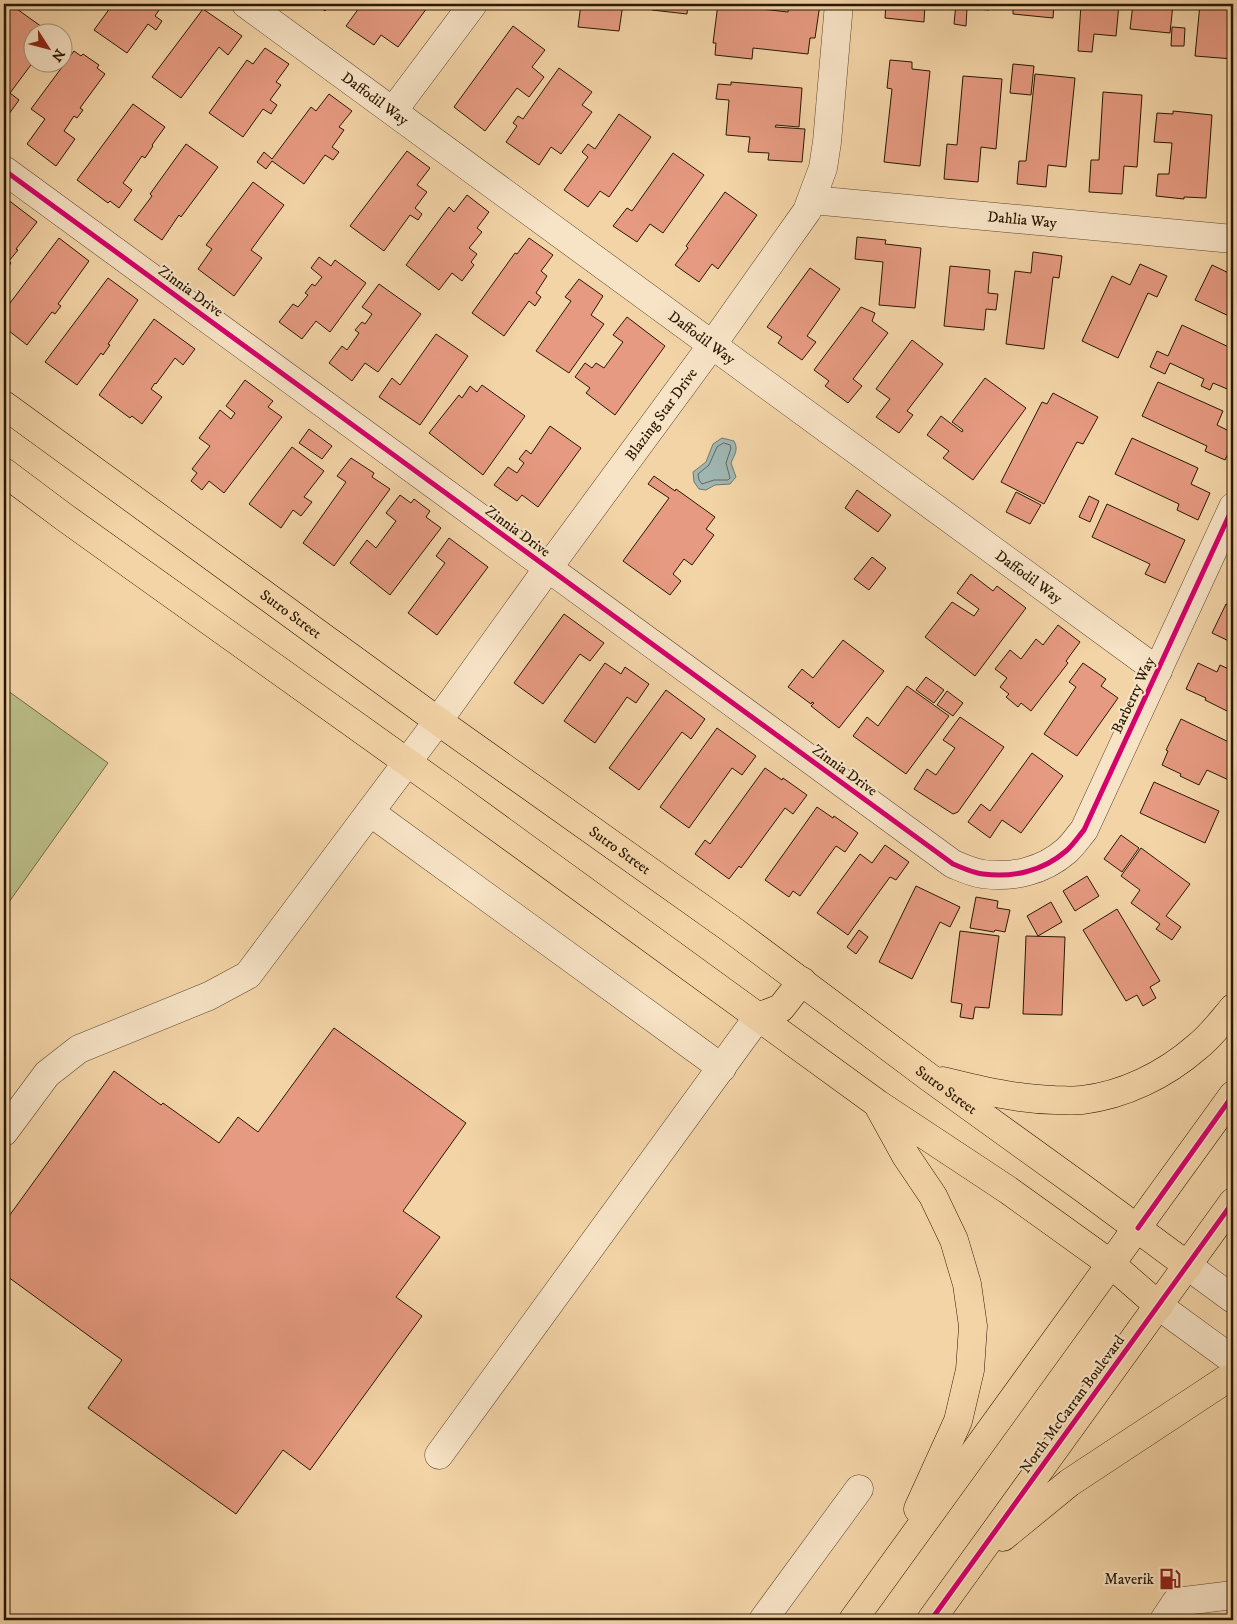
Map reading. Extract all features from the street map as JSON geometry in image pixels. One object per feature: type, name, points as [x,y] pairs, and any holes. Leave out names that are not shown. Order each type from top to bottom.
[{"type":"main road","name":"Sutro Street","points":[[4,405],[438,721],[802,981],[930,1078],[1188,1266]]},
{"type":"main road","points":[[4,472],[878,1104],[1008,1190],[1111,1264],[1159,1306]]},
{"type":"main road","points":[[758,1017],[781,1008],[802,981]]},
{"type":"main road","points":[[930,1078],[1000,1095],[1046,1100],[1080,1100],[1117,1093],[1147,1081],[1174,1066],[1199,1046],[1233,1008]]},
{"type":"main road","points":[[853,1620],[1233,1095]]},
{"type":"main road","points":[[878,1104],[906,1156],[933,1196],[954,1240],[967,1284],[973,1326],[970,1370],[958,1421],[936,1471],[885,1575]]},
{"type":"main road","name":"North McCarran Boulevard","points":[[931,1620],[1233,1202]]},
{"type":"main road","points":[[973,1562],[1069,1484],[1185,1405],[1225,1380],[1233,1379]]},
{"type":"street","name":"Daffodil Way","points":[[246,4],[1158,672]]},
{"type":"street","points":[[393,112],[473,4]]},
{"type":"street","name":"Blazing Star Drive","points":[[4,1132],[47,1074],[79,1049],[209,996],[248,975],[407,763],[807,211],[823,168],[839,4]]},
{"type":"street","name":"Zinnia Drive","points":[[4,170],[953,864],[981,874],[1011,876],[1030,871]]},
{"type":"street","name":"Dahlia Way","points":[[812,200],[1233,238]]},
{"type":"street","name":"Barberry Way","points":[[1030,871],[1043,866],[1067,851],[1084,830],[1233,507]]},
{"type":"street","points":[[370,812],[722,1068]]},
{"type":"street","points":[[438,1455],[758,1017]]},
{"type":"street","name":"Sutro Street","points":[[1188,1266],[1233,1299]]},
{"type":"street","points":[[1159,1306],[1233,1360]]},
{"type":"street","points":[[763,1620],[859,1489]]},
{"type":"street","points":[[1164,1620],[1176,1602],[1233,1595]]},
{"type":"green space","points":[[4,688],[108,763],[4,909]]},
{"type":"water","points":[[722,438],[734,441],[736,452],[731,463],[736,477],[730,484],[715,485],[706,490],[699,489],[694,482],[693,472],[706,462],[713,444]]},
{"type":"building","points":[[10,4],[35,22],[22,22],[22,72],[26,72],[10,93],[19,100],[6,118],[4,117],[4,13]]},
{"type":"building","points":[[113,4],[163,4],[155,16],[162,21],[156,30],[148,24],[127,53],[94,30]]},
{"type":"building","points":[[316,4],[330,4],[325,11]]},
{"type":"building","points":[[362,4],[375,4],[379,6],[381,4],[430,4],[398,47],[381,35],[374,45],[346,26]]},
{"type":"building","points":[[581,4],[623,4],[619,31],[578,27]]},
{"type":"building","points":[[652,4],[688,4],[687,14],[652,10]]},
{"type":"building","points":[[718,4],[788,12],[789,4],[820,4],[815,38],[810,38],[808,54],[753,48],[752,59],[715,55],[716,43],[713,43]]},
{"type":"building","points":[[886,4],[925,4],[924,22],[885,18]]},
{"type":"building","points":[[956,4],[990,4],[989,10],[967,8],[966,26],[954,24]]},
{"type":"building","points":[[1013,4],[1054,4],[1053,18],[1013,14]]},
{"type":"building","points":[[1081,4],[1119,4],[1116,36],[1094,34],[1092,52],[1078,51]]},
{"type":"building","points":[[1133,4],[1173,4],[1170,33],[1130,29]]},
{"type":"building","points":[[1200,4],[1233,4],[1233,59],[1195,56]]},
{"type":"building","points":[[203,9],[242,36],[228,55],[219,47],[181,98],[152,77]]},
{"type":"building","points":[[513,26],[545,50],[532,67],[544,77],[529,97],[517,88],[485,131],[454,107]]},
{"type":"building","points":[[1172,27],[1185,28],[1184,46],[1171,46]]},
{"type":"building","points":[[265,48],[289,64],[276,82],[281,85],[270,100],[277,105],[271,114],[263,109],[243,137],[209,113],[247,60],[253,64]]},
{"type":"building","points":[[74,51],[81,56],[83,54],[99,65],[97,68],[105,74],[80,108],[83,110],[77,118],[74,116],[64,131],[75,139],[56,166],[27,144],[45,119],[31,109],[58,72],[72,72],[72,54]]},
{"type":"building","points":[[890,60],[912,62],[912,69],[930,71],[920,166],[884,162],[892,89],[887,88]]},
{"type":"building","points":[[1013,64],[1034,66],[1031,95],[1010,93]]},
{"type":"building","points":[[559,68],[592,92],[582,105],[592,112],[561,154],[551,147],[539,165],[506,142],[517,126],[513,123],[518,116],[523,119]]},
{"type":"building","points":[[1035,74],[1075,78],[1066,167],[1048,165],[1046,187],[1017,184],[1019,161],[1026,161]]},
{"type":"building","points":[[963,76],[1002,79],[996,149],[981,147],[978,182],[944,179],[947,144],[957,145]]},
{"type":"building","points":[[731,82],[802,88],[799,127],[776,125],[775,127],[805,129],[802,162],[768,160],[769,153],[748,152],[750,137],[726,135],[729,100],[716,99],[718,84],[731,85]]},
{"type":"building","points":[[1103,92],[1142,95],[1137,167],[1124,166],[1122,194],[1089,192],[1091,160],[1099,160]]},
{"type":"building","points":[[329,94],[352,111],[339,127],[344,130],[332,147],[339,152],[333,160],[325,155],[304,184],[272,161],[266,169],[257,162],[264,152],[272,159],[311,107],[316,111]]},
{"type":"building","points":[[133,104],[165,127],[145,158],[142,156],[123,183],[132,190],[119,208],[110,201],[108,203],[77,180]]},
{"type":"building","points":[[1173,111],[1212,115],[1206,198],[1184,197],[1184,199],[1156,196],[1158,174],[1169,174],[1172,143],[1154,142],[1157,113],[1173,114]]},
{"type":"building","points":[[619,114],[651,137],[609,197],[600,191],[588,207],[564,190],[588,157],[582,152],[588,144],[595,149]]},
{"type":"building","points":[[186,144],[218,167],[181,217],[179,215],[162,240],[134,220]]},
{"type":"building","points":[[407,151],[430,168],[417,185],[427,192],[415,208],[422,214],[418,220],[410,215],[384,251],[350,226]]},
{"type":"building","points":[[673,153],[704,175],[663,233],[650,224],[637,242],[613,226],[627,208],[632,211]]},
{"type":"building","points":[[1231,179],[1233,179],[1233,202],[1228,202]]},
{"type":"building","points":[[253,182],[284,205],[251,250],[262,258],[234,296],[198,269],[212,249],[206,245]]},
{"type":"building","points":[[725,192],[757,215],[718,269],[712,264],[699,282],[675,265],[688,248],[686,246]]},
{"type":"building","points":[[467,195],[489,212],[477,228],[482,232],[469,248],[477,254],[471,262],[474,265],[462,281],[452,273],[439,290],[406,265],[449,207],[454,212]]},
{"type":"building","points":[[7,199],[37,222],[16,249],[18,250],[9,261],[11,263],[5,271],[4,203]]},
{"type":"building","points":[[857,237],[886,240],[885,244],[921,248],[915,308],[879,305],[883,262],[855,259]]},
{"type":"building","points":[[59,238],[89,261],[58,304],[61,306],[55,314],[52,312],[27,345],[4,327],[4,311]]},
{"type":"building","points":[[529,238],[553,255],[541,271],[547,276],[536,293],[541,297],[535,306],[529,301],[504,336],[472,313],[515,253],[517,254]]},
{"type":"building","points":[[1033,252],[1062,256],[1059,278],[1053,277],[1044,349],[1006,344],[1015,271],[1031,273]]},
{"type":"building","points":[[319,257],[331,266],[335,260],[366,283],[330,332],[316,321],[302,339],[279,322],[293,304],[298,307],[308,295],[305,293],[312,284],[315,286],[322,277],[311,268]]},
{"type":"building","points":[[1140,264],[1167,276],[1157,297],[1148,293],[1118,358],[1082,341],[1112,276],[1130,285]]},
{"type":"building","points":[[1212,265],[1233,275],[1233,318],[1195,300]]},
{"type":"building","points":[[950,266],[990,270],[988,293],[998,294],[996,310],[986,309],[984,330],[944,326]]},
{"type":"building","points":[[810,268],[840,289],[807,336],[816,342],[802,360],[778,343],[782,337],[767,327]]},
{"type":"building","points":[[108,278],[138,300],[108,344],[110,345],[103,355],[101,353],[77,385],[45,362]]},
{"type":"building","points":[[579,279],[603,296],[591,315],[604,324],[569,373],[536,351],[571,301],[565,297]]},
{"type":"building","points":[[379,284],[421,314],[378,372],[365,363],[352,381],[329,363],[342,346],[347,350],[359,333],[355,330],[362,322],[365,324],[372,314],[362,307]]},
{"type":"building","points":[[861,307],[875,313],[872,321],[888,333],[853,379],[862,386],[848,403],[825,386],[829,381],[814,370]]},
{"type":"building","points":[[627,317],[665,346],[615,415],[586,393],[590,388],[575,377],[585,363],[592,368],[596,363],[604,368],[623,342],[613,335]]},
{"type":"building","points":[[154,319],[195,349],[183,365],[175,358],[155,383],[151,389],[162,397],[142,424],[132,416],[130,418],[99,395]]},
{"type":"building","points":[[1182,325],[1233,349],[1232,391],[1213,383],[1210,390],[1201,386],[1204,379],[1170,363],[1165,374],[1150,367],[1157,351],[1168,356]]},
{"type":"building","points":[[436,334],[468,356],[420,425],[379,397],[392,378],[400,385]]},
{"type":"building","points":[[912,340],[943,364],[907,411],[913,415],[899,433],[876,417],[890,399],[876,389]]},
{"type":"building","points":[[985,378],[1026,408],[973,480],[943,458],[949,451],[927,435],[941,416],[962,432],[963,430],[952,422]]},
{"type":"building","points":[[245,380],[273,401],[268,407],[282,417],[224,493],[209,481],[202,490],[191,481],[197,473],[192,469],[210,446],[199,438],[220,410],[231,419],[235,413],[226,406]]},
{"type":"building","points":[[1158,382],[1223,411],[1217,425],[1233,433],[1233,443],[1225,460],[1205,451],[1207,446],[1142,416]]},
{"type":"building","points":[[482,385],[525,416],[483,475],[429,433],[459,395],[462,398],[470,386],[477,392]]},
{"type":"building","points":[[1053,393],[1098,417],[1083,444],[1077,442],[1044,504],[1001,482],[1042,402],[1047,404]]},
{"type":"building","points":[[550,426],[581,448],[538,507],[522,495],[517,501],[494,485],[508,467],[517,473],[524,463],[519,459],[526,450],[531,454]]},
{"type":"building","points":[[309,429],[332,446],[322,459],[299,443]]},
{"type":"building","points":[[1132,438],[1198,468],[1191,484],[1210,493],[1198,520],[1177,510],[1179,504],[1115,474]]},
{"type":"building","points":[[292,447],[324,471],[304,497],[312,502],[301,516],[293,510],[281,528],[249,504]]},
{"type":"building","points":[[351,458],[374,473],[372,477],[390,489],[334,566],[303,543],[346,482],[337,476]]},
{"type":"building","points":[[654,476],[715,517],[706,529],[714,535],[692,565],[684,559],[673,574],[681,581],[670,595],[623,561],[669,498],[648,484]]},
{"type":"building","points":[[857,490],[891,515],[878,532],[845,508]]},
{"type":"building","points":[[1016,492],[1041,505],[1030,524],[1006,512]]},
{"type":"building","points":[[400,495],[411,503],[414,499],[430,511],[426,517],[441,528],[390,595],[350,563],[367,540],[376,548],[396,521],[386,513]]},
{"type":"building","points":[[1089,496],[1099,501],[1090,522],[1079,517]]},
{"type":"building","points":[[1107,504],[1185,540],[1165,583],[1145,574],[1150,564],[1092,537]]},
{"type":"building","points":[[449,538],[488,567],[437,635],[408,613],[445,563],[436,556]]},
{"type":"building","points":[[872,557],[886,568],[869,590],[854,579]]},
{"type":"building","points":[[971,574],[993,591],[997,586],[1026,608],[975,676],[925,637],[952,602],[974,616],[979,609],[957,593]]},
{"type":"building","points":[[1226,604],[1233,607],[1233,643],[1212,633]]},
{"type":"building","points":[[564,614],[604,643],[590,661],[580,654],[543,704],[514,683]]},
{"type":"building","points":[[1058,625],[1080,642],[1066,661],[1068,663],[1031,711],[1021,703],[1018,707],[1006,697],[1009,694],[1000,687],[1007,678],[995,669],[1010,650],[1021,659],[1036,639],[1043,645]]},
{"type":"building","points":[[843,640],[884,671],[839,728],[811,706],[814,703],[812,702],[811,704],[788,687],[802,669],[813,678]]},
{"type":"building","points":[[605,663],[621,674],[625,667],[649,684],[636,703],[627,697],[595,743],[564,721]]},
{"type":"building","points":[[1083,663],[1106,679],[1101,686],[1118,698],[1077,756],[1044,734],[1076,687],[1069,682]]},
{"type":"building","points":[[1198,663],[1217,672],[1220,665],[1233,671],[1233,714],[1186,689]]},
{"type":"building","points":[[926,677],[944,690],[934,703],[916,690]]},
{"type":"building","points":[[907,686],[949,716],[906,774],[853,736],[867,717],[878,726]]},
{"type":"building","points":[[666,690],[705,719],[691,739],[682,732],[639,790],[609,768]]},
{"type":"building","points":[[947,691],[963,703],[953,716],[937,705]]},
{"type":"building","points":[[960,717],[1004,747],[958,812],[953,814],[914,789],[927,769],[936,775],[955,748],[943,740]]},
{"type":"building","points":[[1181,719],[1233,744],[1233,782],[1207,770],[1199,785],[1162,765],[1168,751],[1166,750]]},
{"type":"building","points":[[717,728],[756,756],[742,775],[732,768],[689,828],[660,807]]},
{"type":"building","points":[[1032,753],[1063,776],[1021,833],[1002,820],[990,838],[968,822],[981,804],[990,811]]},
{"type":"building","points":[[765,768],[807,795],[793,814],[785,808],[741,868],[739,866],[729,879],[695,854],[705,840],[710,844]]},
{"type":"building","points":[[1154,782],[1219,811],[1205,843],[1140,813]]},
{"type":"building","points":[[817,807],[833,818],[834,816],[858,833],[845,852],[836,846],[800,896],[793,891],[789,897],[765,880]]},
{"type":"building","points":[[1121,835],[1139,848],[1122,872],[1104,859]]},
{"type":"building","points":[[885,845],[909,862],[896,880],[890,877],[848,935],[817,913],[860,854],[872,863]]},
{"type":"building","points":[[1141,848],[1190,884],[1166,916],[1181,927],[1172,940],[1156,929],[1160,924],[1131,903],[1140,890],[1121,876]]},
{"type":"building","points":[[1087,876],[1099,896],[1075,911],[1063,891]]},
{"type":"building","points":[[916,886],[960,907],[950,927],[940,922],[912,979],[879,962]]},
{"type":"building","points":[[976,897],[998,901],[997,908],[1010,910],[1005,932],[970,928]]},
{"type":"building","points":[[1051,902],[1062,922],[1038,936],[1027,916]]},
{"type":"building","points":[[1117,909],[1160,981],[1150,987],[1156,998],[1143,1006],[1137,995],[1126,1001],[1083,930]]},
{"type":"building","points":[[859,930],[868,937],[856,954],[847,947]]},
{"type":"building","points":[[960,931],[999,936],[989,1008],[975,1007],[973,1019],[960,1017],[962,1004],[951,1002]]},
{"type":"building","points":[[1026,936],[1065,937],[1062,1015],[1023,1014]]},
{"type":"building","points":[[334,1028],[466,1123],[403,1211],[440,1237],[396,1297],[422,1316],[310,1470],[283,1450],[236,1514],[88,1408],[122,1360],[4,1274],[4,1223],[114,1071],[219,1143],[238,1117],[258,1132]]},
{"type":"cycle path","points":[[4,170],[953,864],[976,873],[1005,875],[1038,868],[1048,864],[1066,851],[1084,830],[1233,507]]},
{"type":"cycle path","points":[[1138,1228],[1233,1095]]},
{"type":"cycle path","points":[[931,1620],[1233,1202]]},
{"type":"place","name":"Maverik","points":[[1170,1579]]}]
